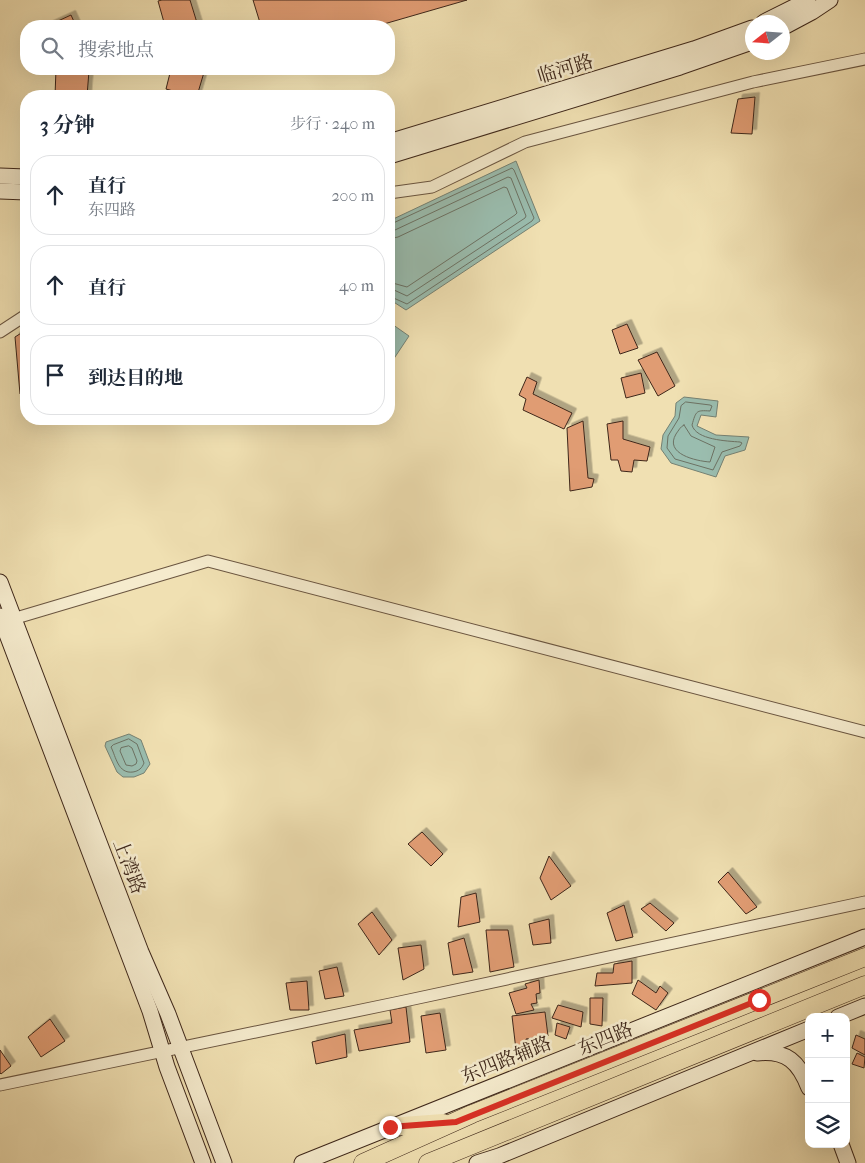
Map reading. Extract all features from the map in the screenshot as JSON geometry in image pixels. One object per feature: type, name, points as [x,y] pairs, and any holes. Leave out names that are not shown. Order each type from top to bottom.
[{"type":"main road","points":[[778,15],[808,0]]},
{"type":"main road","points":[[790,24],[830,0]]},
{"type":"main road","name":"临河路","points":[[395,140],[685,52],[745,31]]},
{"type":"main road","name":"临河路","points":[[395,154],[680,67],[745,44]]},
{"type":"main road","points":[[0,176],[20,177]]},
{"type":"main road","points":[[0,191],[20,192]]},
{"type":"main road","name":"上湾路","points":[[0,582],[4,620],[147,1002],[162,1052],[203,1163]]},
{"type":"main road","name":"上湾路","points":[[4,620],[180,1048],[224,1163]]},
{"type":"main road","name":"东四路辅路","points":[[302,1163],[865,937]]},
{"type":"main road","name":"东四路","points":[[363,1163],[456,1122],[865,957]]},
{"type":"main road","points":[[428,1163],[865,985]]},
{"type":"main road","points":[[848,1013],[865,1006]]},
{"type":"main road","points":[[477,1163],[499,1156],[805,1031]]},
{"type":"main road","points":[[748,1054],[773,1053],[792,1060],[800,1067],[805,1079]]},
{"type":"main road","points":[[390,1127],[456,1122]]},
{"type":"main road","points":[[194,1140],[197,1163]]},
{"type":"main road","points":[[217,1143],[235,1163]]},
{"type":"main road","points":[[832,1148],[838,1163]]},
{"type":"main road","points":[[842,1148],[848,1163]]},
{"type":"street","points":[[395,192],[432,188],[525,142],[753,82],[865,59]]},
{"type":"street","points":[[0,332],[20,319]]},
{"type":"street","points":[[4,620],[208,561],[865,732]]},
{"type":"street","points":[[0,1085],[395,1003],[865,902]]},
{"type":"water","points":[[516,161],[540,221],[406,310],[395,303],[395,218]]},
{"type":"water","points":[[395,326],[409,336],[395,357]]},
{"type":"water","points":[[684,397],[718,401],[716,417],[701,415],[697,426],[716,435],[749,437],[745,450],[725,456],[716,477],[671,463],[661,449],[663,435],[675,416],[676,403]]},
{"type":"water","points":[[129,734],[141,740],[150,764],[144,773],[134,777],[123,777],[117,772],[105,746],[106,742]]},
{"type":"building","points":[[190,0],[196,20],[163,20],[158,1]]},
{"type":"building","points":[[253,0],[467,0],[395,21],[259,20]]},
{"type":"building","points":[[71,15],[73,20],[60,20]]},
{"type":"building","points":[[56,75],[89,75],[87,90],[55,90]]},
{"type":"building","points":[[170,75],[203,75],[199,90],[166,89]]},
{"type":"building","points":[[755,97],[752,134],[731,133],[738,99]]},
{"type":"building","points":[[627,324],[638,348],[620,354],[612,330]]},
{"type":"building","points":[[20,334],[20,394],[15,337]]},
{"type":"building","points":[[657,352],[675,386],[658,396],[638,360]]},
{"type":"building","points":[[641,373],[645,393],[626,398],[621,378]]},
{"type":"building","points":[[527,377],[537,382],[533,394],[572,413],[564,429],[523,410],[526,399],[519,395]]},
{"type":"building","points":[[583,421],[588,478],[594,479],[592,487],[570,491],[567,428]]},
{"type":"building","points":[[623,421],[623,439],[650,447],[647,461],[634,460],[632,472],[621,471],[618,460],[611,460],[607,424]]},
{"type":"building","points":[[422,832],[443,854],[431,866],[408,844]]},
{"type":"building","points":[[549,856],[571,886],[551,900],[540,878]]},
{"type":"building","points":[[728,872],[757,907],[746,914],[718,882]]},
{"type":"building","points":[[476,893],[480,922],[458,927],[461,897]]},
{"type":"building","points":[[650,903],[674,923],[666,931],[641,909]]},
{"type":"building","points":[[624,905],[633,937],[616,941],[607,913]]},
{"type":"building","points":[[372,912],[392,940],[379,955],[358,924]]},
{"type":"building","points":[[549,919],[551,943],[533,945],[529,924]]},
{"type":"building","points":[[486,930],[508,930],[514,967],[490,972]]},
{"type":"building","points":[[464,938],[473,972],[453,975],[448,943]]},
{"type":"building","points":[[421,945],[424,969],[403,980],[398,948]]},
{"type":"building","points":[[632,961],[632,983],[595,986],[597,973],[613,973],[614,964]]},
{"type":"building","points":[[337,967],[344,996],[325,999],[319,971]]},
{"type":"building","points":[[539,980],[540,993],[536,994],[537,1003],[531,1004],[534,1010],[516,1014],[509,993],[527,988],[525,984]]},
{"type":"building","points":[[638,980],[656,993],[660,986],[668,993],[656,1010],[632,994]]},
{"type":"building","points":[[307,981],[309,1010],[290,1010],[286,983]]},
{"type":"building","points":[[590,998],[603,998],[602,1026],[590,1024]]},
{"type":"building","points":[[558,1005],[583,1012],[581,1027],[552,1018]]},
{"type":"building","points":[[406,1007],[410,1042],[359,1051],[354,1030],[392,1023],[390,1010]]},
{"type":"building","points":[[545,1012],[548,1036],[526,1039],[526,1049],[516,1050],[512,1016]]},
{"type":"building","points":[[440,1013],[446,1050],[426,1053],[421,1016]]},
{"type":"building","points":[[50,1019],[65,1041],[41,1057],[28,1037]]},
{"type":"building","points":[[557,1023],[570,1027],[566,1039],[555,1035]]},
{"type":"building","points":[[345,1034],[347,1057],[316,1064],[312,1042]]},
{"type":"building","points":[[856,1035],[865,1039],[865,1055],[852,1048]]},
{"type":"building","points":[[0,1050],[11,1066],[1,1074],[0,1073]]},
{"type":"building","points":[[857,1053],[865,1057],[864,1068],[852,1064]]},
{"type":"route","points":[[390,1127],[456,1122],[759,1000]]}]
